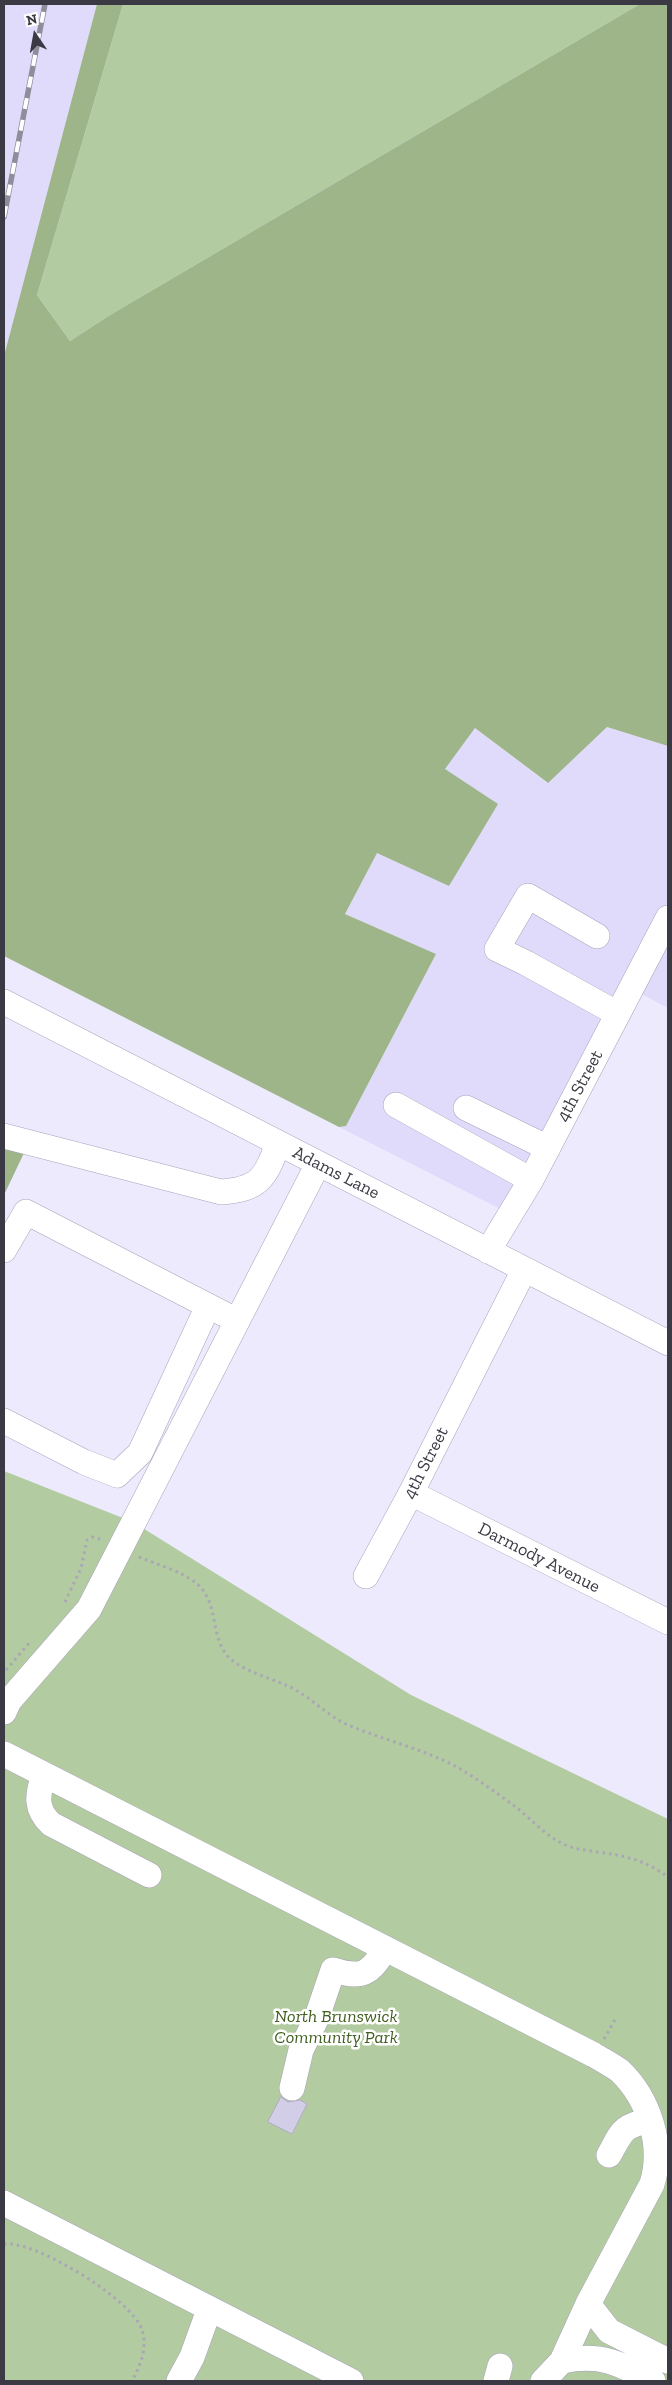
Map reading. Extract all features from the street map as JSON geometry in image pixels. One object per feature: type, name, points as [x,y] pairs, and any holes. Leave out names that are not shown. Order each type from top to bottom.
[{"type":"street","points":[[597,936],[528,896],[496,949],[535,967],[618,1014]]},
{"type":"street","name":"4th Street","points":[[488,1250],[531,1180],[668,918]]},
{"type":"street","name":"Adams Lane","points":[[4,1002],[524,1270],[665,1335]]},
{"type":"street","points":[[396,1104],[531,1180]]},
{"type":"street","points":[[466,1108],[548,1148]]},
{"type":"street","points":[[4,1136],[221,1192],[242,1190],[257,1184],[267,1172],[278,1144]]},
{"type":"street","points":[[4,1712],[10,1701],[89,1609],[318,1164]]},
{"type":"street","points":[[4,1250],[26,1212],[236,1322]]},
{"type":"street","name":"4th Street","points":[[366,1576],[524,1270]]},
{"type":"street","points":[[4,1421],[84,1462],[117,1474],[140,1453],[208,1306]]},
{"type":"street","name":"Darmody Avenue","points":[[410,1493],[668,1622]]},
{"type":"street","points":[[4,1754],[594,2055],[618,2070],[632,2084],[650,2120],[657,2156],[652,2184],[588,2304],[562,2361],[543,2381]]},
{"type":"street","points":[[44,1775],[37,1799],[44,1817],[51,1824],[149,1875]]},
{"type":"street","points":[[292,2088],[301,2050],[317,2017],[333,1970],[355,1975],[365,1973],[373,1968],[385,1948]]},
{"type":"street","points":[[609,2155],[621,2133],[630,2124],[650,2120]]},
{"type":"street","points":[[4,2203],[209,2310],[351,2381]]},
{"type":"street","points":[[588,2304],[609,2330],[668,2361]]},
{"type":"street","points":[[179,2381],[192,2357],[209,2310]]},
{"type":"street","points":[[562,2361],[583,2357],[608,2360],[653,2381]]},
{"type":"path","points":[[64,1603],[81,1568],[87,1540],[99,1538],[109,1545]]},
{"type":"path","points":[[130,1554],[182,1574],[197,1584],[206,1594],[212,1606],[223,1650],[231,1660],[243,1668],[289,1687],[315,1702],[327,1714],[348,1725],[414,1748],[458,1768],[481,1782],[567,1846],[636,1858],[651,1864],[668,1876]]},
{"type":"path","points":[[4,2244],[27,2248],[64,2266],[108,2293],[138,2320],[142,2330],[144,2350],[132,2381]]},
{"type":"shaded area","points":[[4,4],[97,4],[4,356]]},
{"type":"shaded area","points":[[607,727],[668,746],[668,1008],[632,989],[512,1215],[339,1127],[346,1126],[436,954],[345,914],[377,852],[450,886],[445,769],[475,728],[547,783]]},
{"type":"green space","points":[[97,4],[123,4],[37,295],[70,341],[110,315],[640,4],[668,4],[668,746],[607,727],[548,783],[475,728],[445,769],[498,804],[449,886],[377,853],[345,914],[436,954],[346,1126],[339,1127],[4,956],[4,356]]},
{"type":"green space","points":[[123,4],[640,4],[110,315],[70,341],[37,295]]},
{"type":"green space","points":[[4,1149],[24,1153],[4,1195]]},
{"type":"green space","name":"North Brunswick Community Park","points":[[4,1471],[133,1522],[411,1695],[668,1819],[668,2381],[4,2381]]},
{"type":"building","points":[[281,2097],[288,2102],[300,2100],[307,2104],[292,2134],[268,2122]]},
{"type":"railway","points":[[4,217],[45,4]]}]
